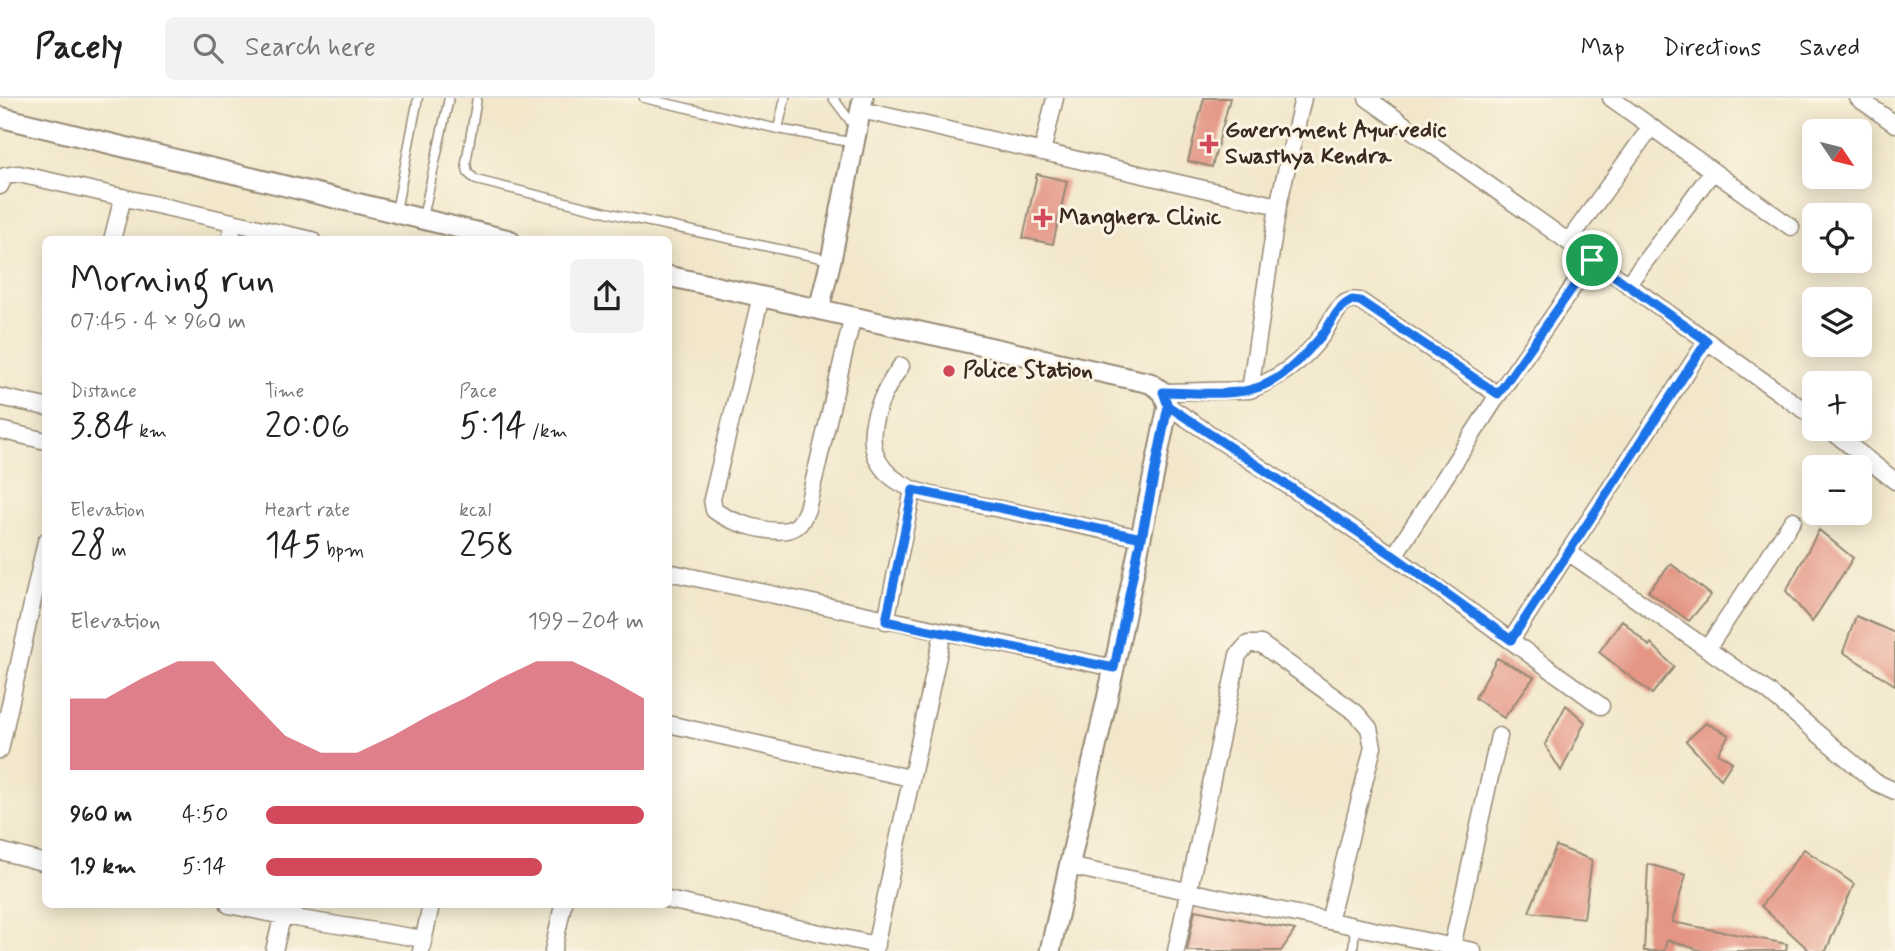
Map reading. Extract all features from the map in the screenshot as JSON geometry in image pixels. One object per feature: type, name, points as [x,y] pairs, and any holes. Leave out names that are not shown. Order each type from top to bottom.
[{"type":"street","points":[[1042,152],[1055,98]]},
{"type":"street","points":[[1250,390],[1278,206],[1303,98]]},
{"type":"street","points":[[1367,98],[1802,409]]},
{"type":"street","points":[[1611,98],[1791,226]]},
{"type":"street","points":[[1858,98],[1895,124]]},
{"type":"street","points":[[819,309],[862,104],[1042,152],[1278,206]]},
{"type":"street","points":[[0,117],[492,236]]},
{"type":"street","points":[[1568,242],[1651,127]]},
{"type":"street","points":[[1628,284],[1713,171]]},
{"type":"street","points":[[0,186],[5,176],[19,174],[295,236]]},
{"type":"street","points":[[114,236],[123,197]]},
{"type":"street","points":[[231,236],[234,222]]},
{"type":"street","points":[[1394,556],[1498,394],[1592,260]]},
{"type":"street","points":[[672,277],[1150,383],[1166,399],[1394,556],[1601,706]]},
{"type":"street","points":[[761,296],[712,499],[714,510],[724,517],[769,530],[786,531],[798,526],[807,509],[853,316]]},
{"type":"street","points":[[1166,399],[1250,390],[1277,379],[1301,359],[1321,337],[1342,305],[1352,300],[1360,301],[1498,394]]},
{"type":"street","points":[[1511,640],[1707,341]]},
{"type":"street","points":[[901,366],[884,389],[875,412],[873,441],[878,463],[895,481],[913,490],[1142,538]]},
{"type":"street","points":[[0,397],[42,406]]},
{"type":"street","points":[[1050,951],[1142,538],[1166,399]]},
{"type":"street","points":[[0,430],[42,440]]},
{"type":"street","points":[[1844,441],[1895,481]]},
{"type":"street","points":[[886,621],[913,490]]},
{"type":"street","points":[[1707,649],[1793,520]]},
{"type":"street","points":[[1568,552],[1797,715],[1875,782],[1895,791]]},
{"type":"street","points":[[672,573],[1114,668]]},
{"type":"street","points":[[0,750],[41,588]]},
{"type":"street","points":[[672,901],[875,948],[943,633]]},
{"type":"street","points":[[1176,951],[1238,655],[1248,645],[1261,644],[1356,713],[1369,728],[1373,747],[1329,921]]},
{"type":"street","points":[[672,725],[910,778]]},
{"type":"street","points":[[1452,947],[1500,736]]},
{"type":"street","points":[[0,851],[42,862]]},
{"type":"street","points":[[1068,866],[1473,951]]},
{"type":"street","points":[[256,908],[284,911],[422,945],[430,908]]},
{"type":"street","points":[[553,951],[563,908]]},
{"type":"street","points":[[275,951],[284,911]]},
{"type":"lane","points":[[395,214],[418,98]]},
{"type":"lane","points":[[422,220],[449,98]]},
{"type":"lane","points":[[477,98],[466,163],[468,173],[476,180],[631,218],[831,260]]},
{"type":"lane","points":[[644,98],[673,101],[778,130],[856,137]]},
{"type":"lane","points":[[778,130],[785,98]]},
{"type":"lane","points":[[833,98],[856,137]]},
{"type":"lane","points":[[1353,951],[1355,926]]},
{"type":"building","points":[[1204,98],[1230,98],[1212,167],[1188,161]]},
{"type":"building","points":[[1037,174],[1067,181],[1053,244],[1023,238]]},
{"type":"building","points":[[1819,530],[1853,558],[1812,622],[1786,591]]},
{"type":"building","points":[[1671,564],[1711,595],[1689,621],[1648,591]]},
{"type":"building","points":[[1856,616],[1895,633],[1895,685],[1843,652]]},
{"type":"building","points":[[1622,620],[1649,646],[1651,643],[1674,667],[1652,694],[1599,652]]},
{"type":"building","points":[[1497,658],[1534,677],[1504,718],[1475,698]]},
{"type":"building","points":[[1566,705],[1585,722],[1561,771],[1545,745]]},
{"type":"building","points":[[1706,723],[1729,735],[1718,753],[1732,762],[1721,779],[1686,741]]},
{"type":"building","points":[[1556,846],[1592,860],[1584,918],[1529,912]]},
{"type":"building","points":[[1804,849],[1854,884],[1826,951],[1810,951],[1761,906]]},
{"type":"building","points":[[1648,864],[1686,875],[1672,922],[1787,944],[1786,951],[1703,951],[1667,940],[1664,951],[1644,951]]},
{"type":"building","points":[[1195,910],[1295,930],[1281,951],[1187,951]]},
{"type":"place","name":"Government Ayurvedic Swasthya Kendra","points":[[1209,144]]},
{"type":"place","name":"Manghera Clinic","points":[[1043,218]]},
{"type":"place","name":"Police Station","points":[[949,371]]},
{"type":"route","points":[[1592,260],[1498,394],[1360,301],[1352,300],[1342,305],[1321,337],[1301,359],[1277,379],[1250,390],[1163,392],[1168,406],[1142,538],[1114,668],[886,621],[913,490],[1142,538],[1155,472],[1168,406],[1394,556],[1511,640],[1707,341],[1592,260]]}]
